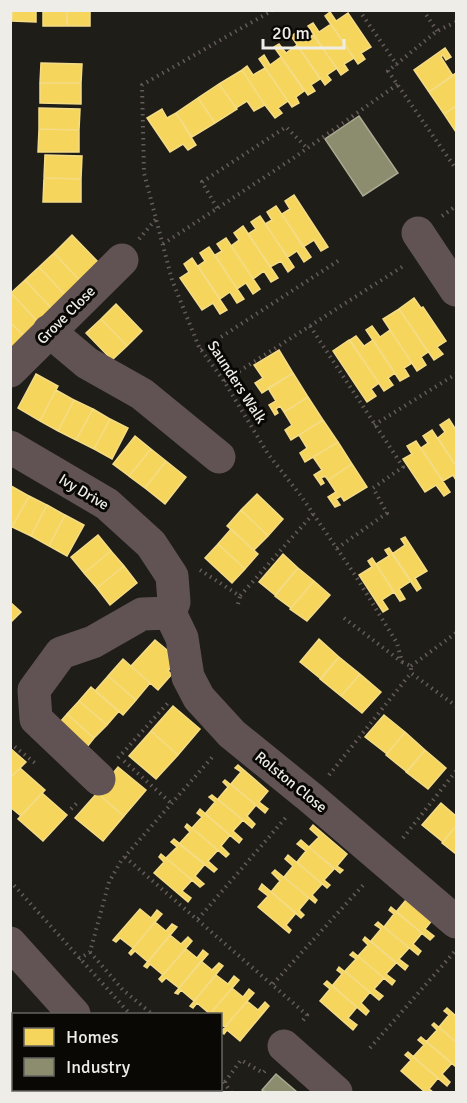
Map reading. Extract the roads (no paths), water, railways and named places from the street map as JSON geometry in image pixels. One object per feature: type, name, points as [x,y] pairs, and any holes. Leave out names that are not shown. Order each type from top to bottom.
[{"type":"main road","points":[[10,943],[73,1013]]},
{"type":"street","points":[[423,241],[456,290]]},
{"type":"street","name":"Grove Close","points":[[10,371],[122,260]]},
{"type":"street","points":[[49,331],[87,363],[142,394],[219,457]]},
{"type":"street","name":"Ivy Drive","points":[[10,447],[107,504],[185,573]]},
{"type":"street","name":"Rolston Close","points":[[185,573],[170,613],[182,638],[188,677],[199,698],[232,734],[456,922]]},
{"type":"street","points":[[109,768],[36,719],[34,690],[61,653],[93,642],[142,614],[170,613]]},
{"type":"street","points":[[284,1046],[336,1092]]}]
